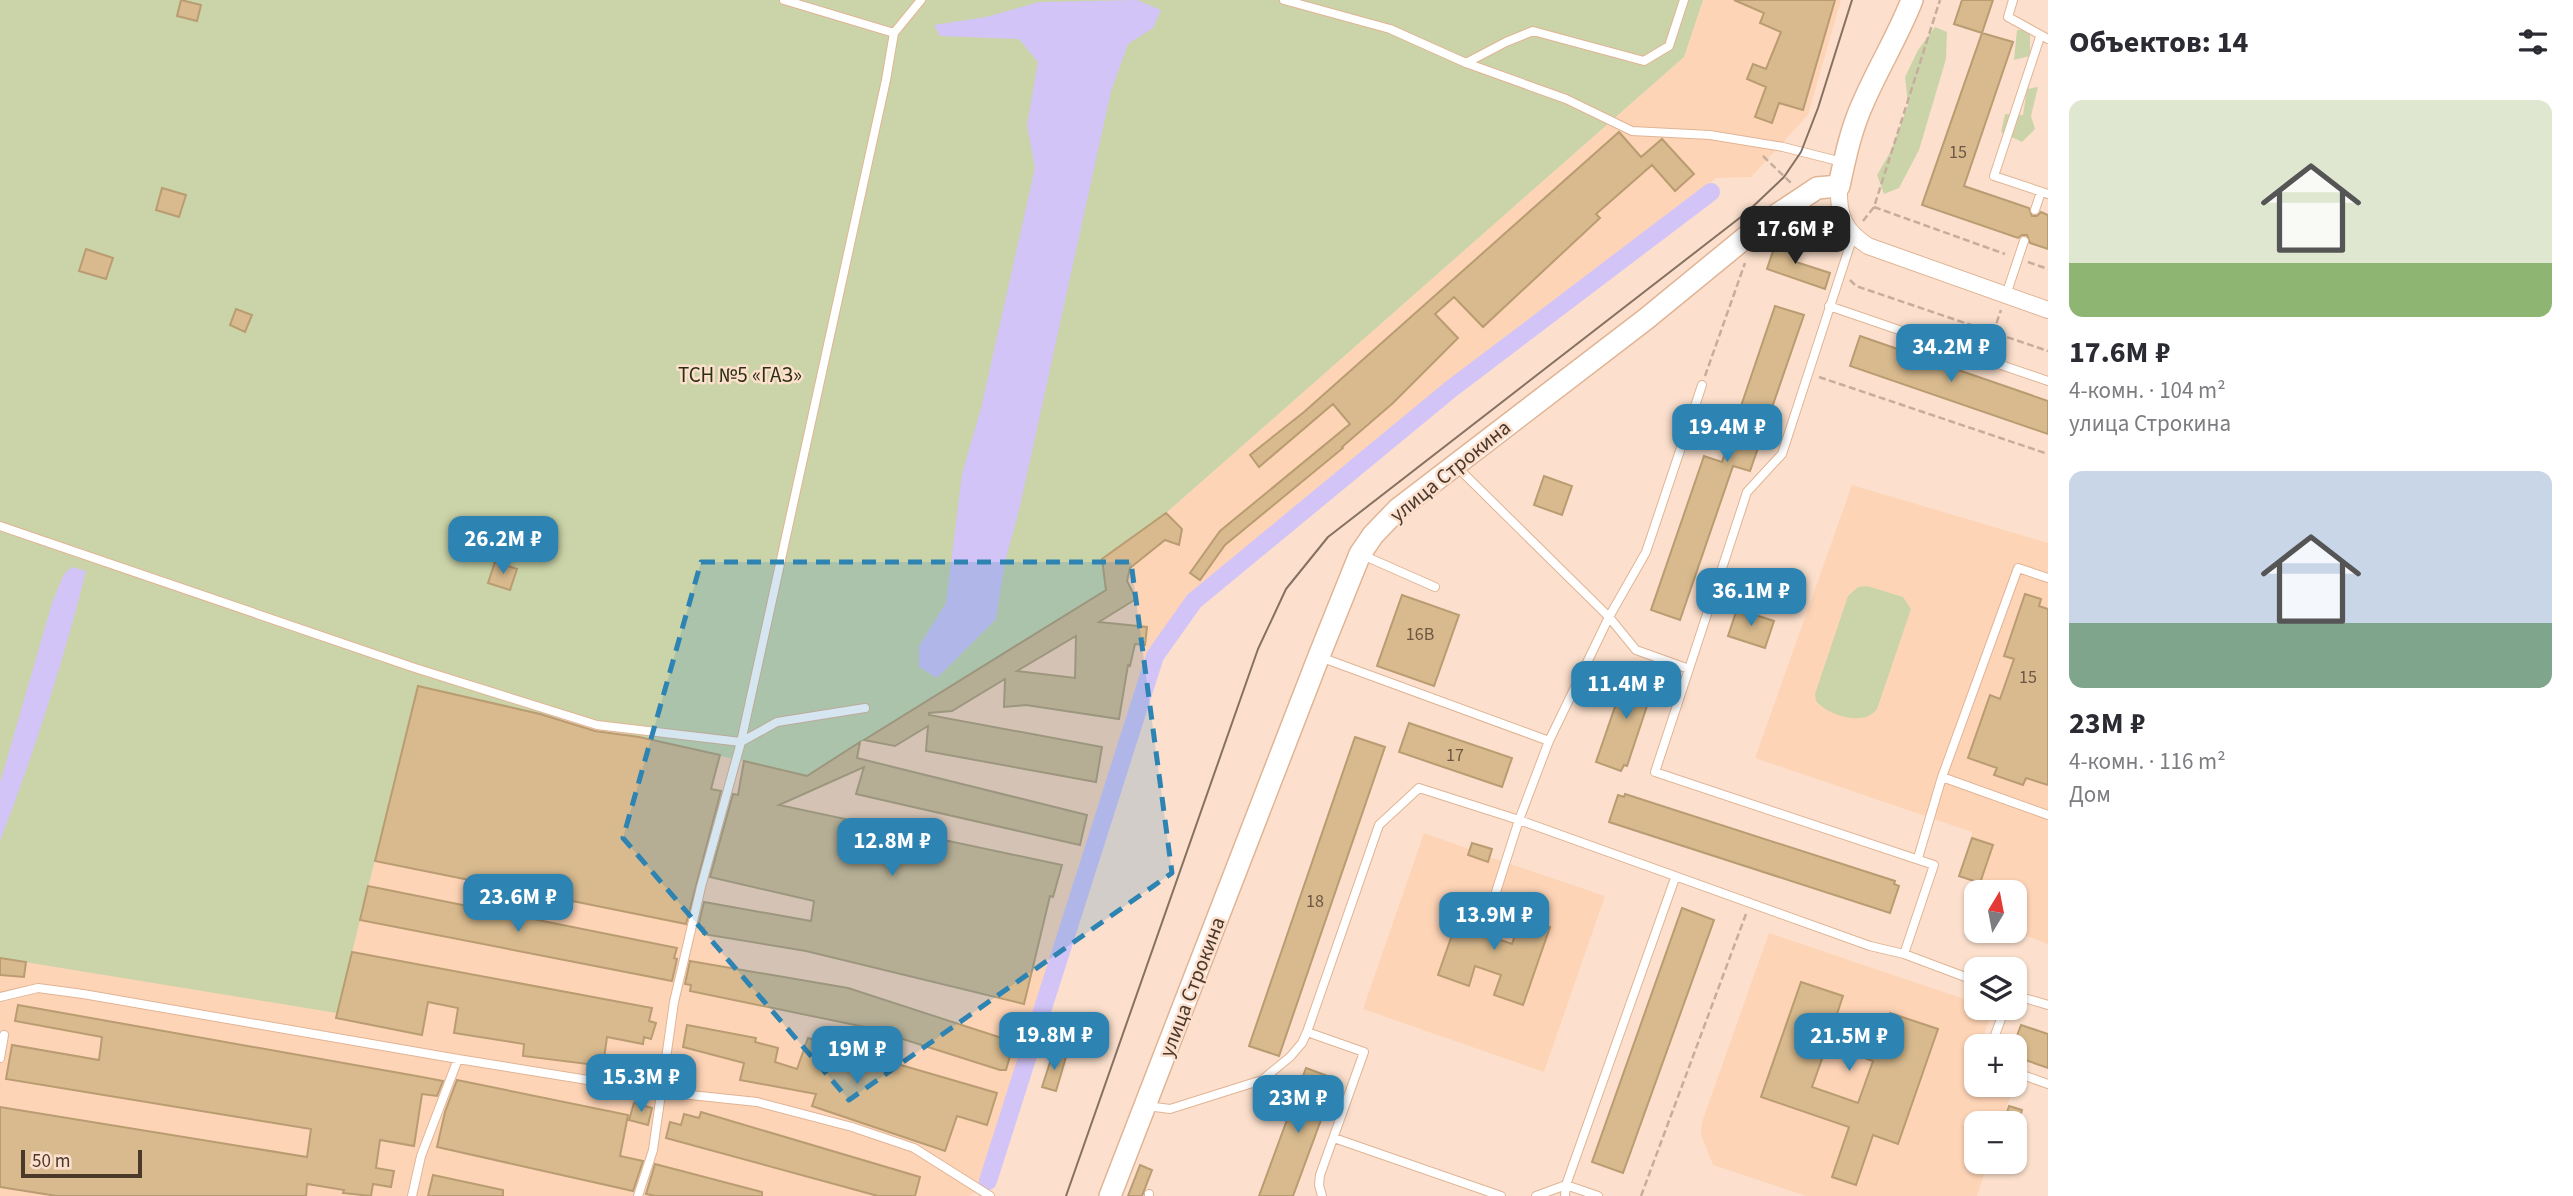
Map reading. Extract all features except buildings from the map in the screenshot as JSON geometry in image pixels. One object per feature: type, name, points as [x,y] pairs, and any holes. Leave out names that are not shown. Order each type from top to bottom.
[{"type":"street","points":[[1912,0],[1902,26],[1863,102],[1839,186],[1838,202],[1842,216],[1853,236],[1868,246],[2048,310]]},
{"type":"street","name":"улица Строкина","points":[[1110,1196],[1318,656],[1360,554],[1373,535],[1398,509],[1646,319],[1757,228],[1817,188],[1839,186]]},
{"type":"lane","points":[[784,0],[894,33]]},
{"type":"lane","points":[[638,1196],[653,1150],[674,1002],[682,965],[741,742],[894,33],[921,0]]},
{"type":"lane","points":[[1284,0],[1390,29],[1466,63],[1566,99],[1632,131],[1710,135],[1783,147],[1844,162]]},
{"type":"lane","points":[[1466,63],[1533,31],[1644,61],[1669,46],[1684,0]]},
{"type":"lane","points":[[2013,0],[2008,17],[2044,38],[1994,176],[2044,193],[2035,210]]},
{"type":"lane","points":[[1853,236],[1782,454],[1747,492],[1655,772],[1934,865],[1904,954]]},
{"type":"lane","points":[[2006,295],[2024,241]]},
{"type":"lane","points":[[1829,306],[2048,382]]},
{"type":"lane","points":[[1495,895],[1519,820],[1549,741],[1609,617],[1646,552],[1702,385]]},
{"type":"lane","points":[[1455,465],[1609,617],[1636,650],[1689,669]]},
{"type":"lane","points":[[0,526],[415,668],[597,725],[741,742],[777,722],[866,708]]},
{"type":"lane","points":[[1360,554],[1434,587]]},
{"type":"lane","points":[[1918,858],[1942,777],[2018,568],[2048,578]]},
{"type":"lane","points":[[1318,656],[1549,741]]},
{"type":"lane","points":[[1942,777],[2048,815]]},
{"type":"lane","points":[[1145,1106],[1170,1109],[1262,1080],[1290,1057],[1307,1032],[1379,825],[1419,788],[1519,820],[1675,878],[1964,976]]},
{"type":"lane","points":[[1565,1196],[1566,1185],[1675,878]]},
{"type":"lane","points":[[0,997],[38,988],[83,994],[662,1092],[757,1102],[852,1127],[914,1148],[990,1196]]},
{"type":"lane","points":[[2027,999],[2048,1006]]},
{"type":"lane","points":[[1307,1032],[1364,1052],[1320,1175],[1322,1196]]},
{"type":"lane","points":[[0,1058],[4,1035]]},
{"type":"lane","points":[[412,1196],[421,1156],[458,1059]]},
{"type":"lane","points":[[2027,1077],[2048,1084]]},
{"type":"lane","points":[[1334,1138],[1501,1196]]},
{"type":"lane","points":[[1536,1196],[1566,1185],[1598,1196]]},
{"type":"path","points":[[1853,236],[1874,207],[1940,0]]},
{"type":"path","points":[[1874,207],[2048,269]]},
{"type":"path","points":[[1702,385],[1757,228]]},
{"type":"path","points":[[1841,270],[1856,286],[2048,351]]},
{"type":"path","points":[[1993,333],[2006,295]]},
{"type":"path","points":[[1807,373],[2048,454]]},
{"type":"path","points":[[1641,1196],[1750,903]]},
{"type":"highlighted area","points":[[701,562],[1131,562],[1172,873],[849,1100],[623,838]]},
{"type":"shaded area","points":[[1137,0],[1161,10],[1153,28],[1128,44],[1111,91],[1020,506],[1005,562],[996,619],[937,678],[919,667],[919,646],[946,603],[962,474],[981,408],[1035,168],[1027,125],[1038,62],[1019,39],[940,36],[934,25],[986,17],[1039,2]]},
{"type":"shaded area","points":[[1703,0],[1841,0],[1808,115],[1751,177],[1716,178],[1195,594],[1152,656],[993,1181],[969,1196],[0,1196],[0,958],[26,962],[418,686],[807,776],[930,699],[1102,559],[1166,513],[1684,57]]},
{"type":"shaded area","points":[[1852,485],[2048,543],[2048,944],[2027,936],[2027,880],[1971,880],[1959,876],[1972,832],[1755,758]]},
{"type":"shaded area","points":[[72,567],[86,571],[68,640],[25,775],[0,841],[0,783],[52,603],[64,574]]},
{"type":"shaded area","points":[[1424,833],[1469,849],[1472,843],[1492,849],[1490,857],[1605,896],[1544,1072],[1363,1009]]},
{"type":"shaded area","points":[[1769,933],[1964,999],[1964,1020],[1989,1020],[1984,1034],[1964,1034],[1964,1097],[2010,1097],[2005,1111],[1964,1111],[1964,1174],[1984,1174],[1977,1196],[1806,1196],[1713,1165],[1701,1135],[1702,1122]]},
{"type":"green space","name":"ТСН №5 «ГАЗ»","points":[[0,0],[1703,0],[1684,57],[1166,513],[1103,559],[1106,590],[807,776],[418,686],[337,1013],[0,958]]},
{"type":"green space","points":[[1935,27],[1947,32],[1946,59],[1919,150],[1899,188],[1884,194],[1877,175],[1891,151],[1908,105],[1905,77],[1918,50]]},
{"type":"green space","points":[[2017,30],[2030,30],[2030,56],[2014,60]]},
{"type":"green space","points":[[2038,87],[2031,116],[2035,129],[2022,142],[2001,132],[2005,114],[2023,115],[2027,89]]},
{"type":"green space","points":[[1867,586],[1903,597],[1911,609],[1877,709],[1864,717],[1846,717],[1822,706],[1816,701],[1815,694],[1848,596],[1858,587]]},
{"type":"waterway","points":[[988,1181],[1155,656],[1194,601],[1451,389],[1711,192]]},
{"type":"tram line","points":[[1066,1196],[1258,649],[1286,589],[1328,537],[1746,213],[1784,177],[1801,152],[1818,108],[1852,0]]}]
